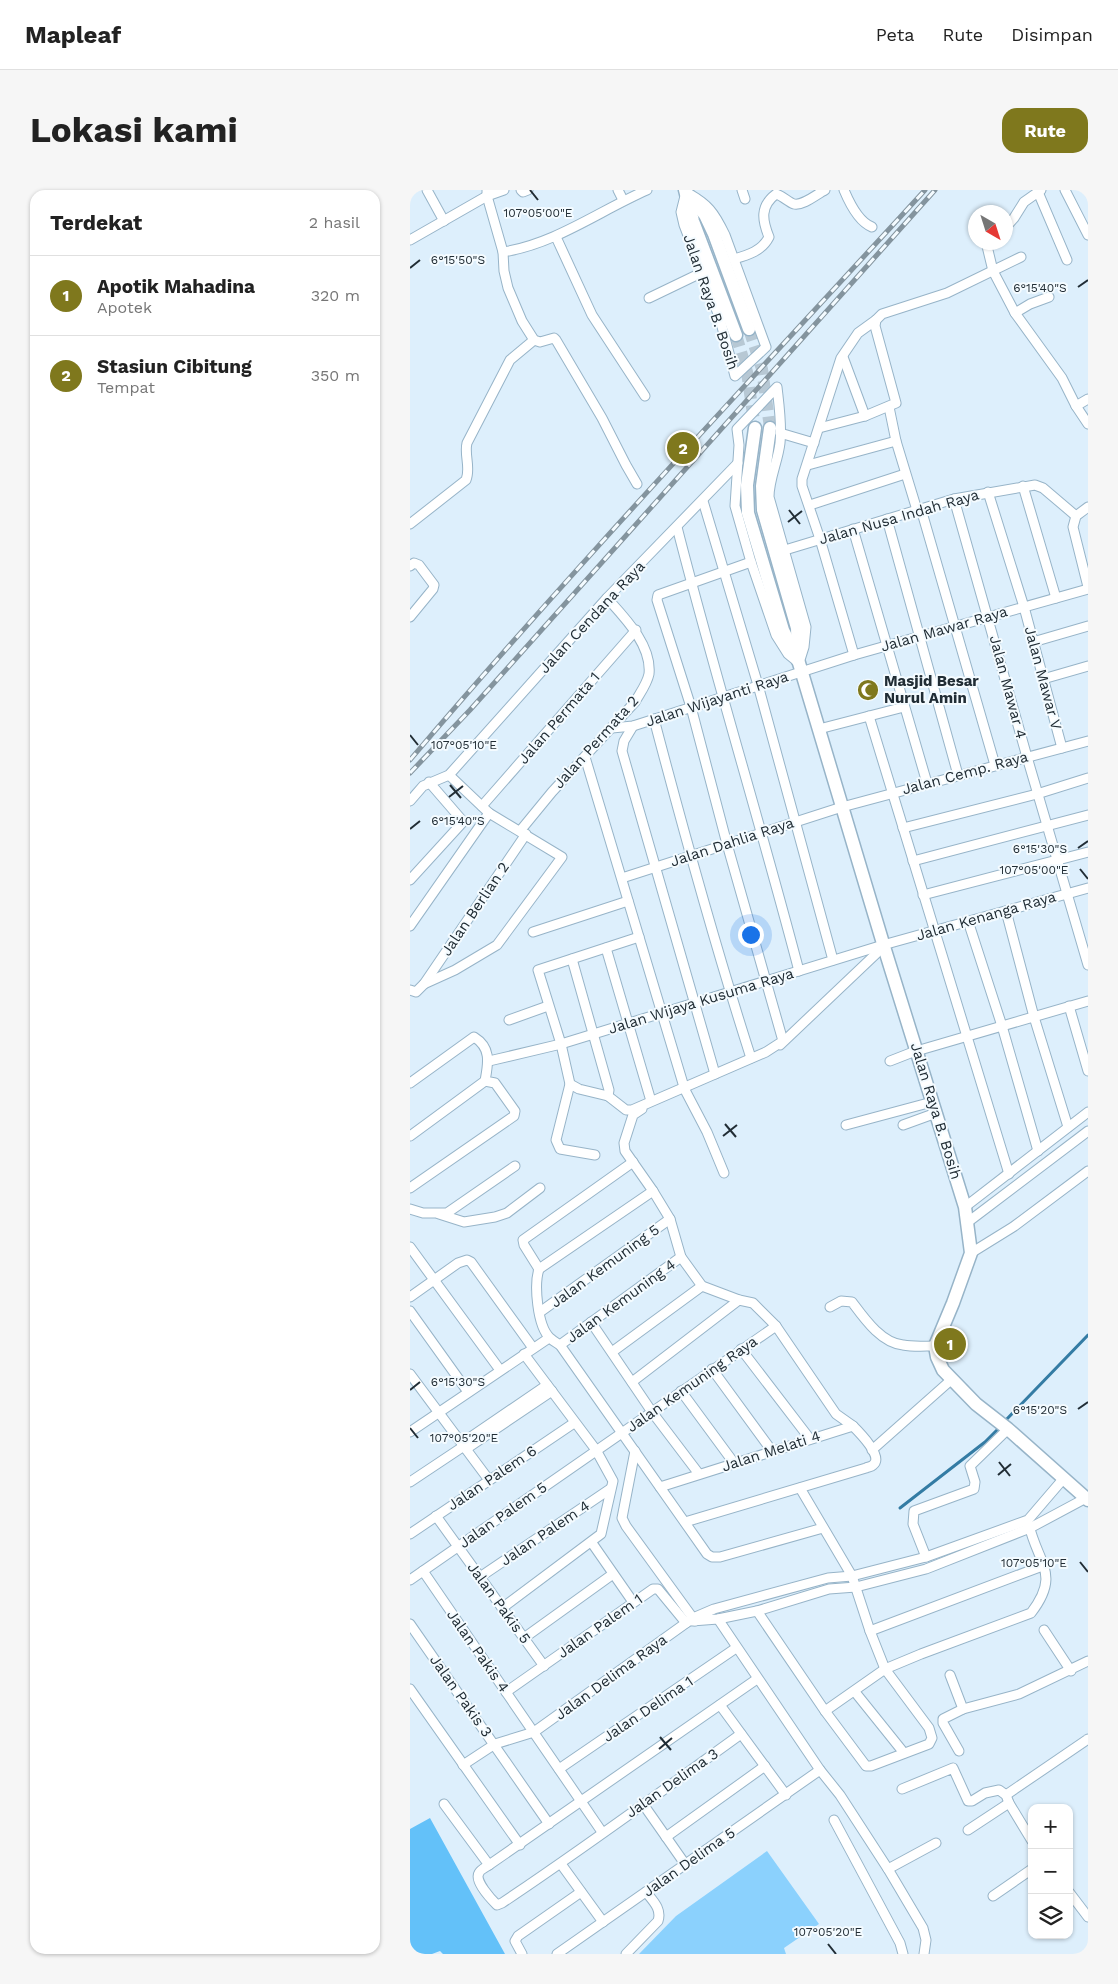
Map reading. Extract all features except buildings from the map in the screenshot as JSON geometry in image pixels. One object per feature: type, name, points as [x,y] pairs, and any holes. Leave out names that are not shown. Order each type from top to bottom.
[{"type":"main road","points":[[686,191],[705,215],[714,234],[750,328]]},
{"type":"main road","points":[[686,191],[693,221],[736,335]]},
{"type":"main road","points":[[755,428],[747,485],[748,513],[783,630],[800,667]]},
{"type":"main road","points":[[775,431],[762,486],[763,510],[797,628],[800,667]]},
{"type":"main road","name":"Jalan Raya B. Bosih","points":[[800,667],[884,947],[918,1051],[968,1222],[970,1253],[954,1303],[935,1346]]},
{"type":"main road","points":[[935,1346],[936,1357],[951,1380],[976,1404],[1087,1499]]},
{"type":"street","points":[[427,190],[444,221]]},
{"type":"street","points":[[410,240],[487,193],[504,190]]},
{"type":"street","points":[[521,190],[524,192],[528,190]]},
{"type":"street","points":[[618,190],[623,200]]},
{"type":"street","points":[[503,252],[556,237],[623,200],[647,190]]},
{"type":"street","points":[[734,259],[753,253],[766,244],[769,236],[762,214],[770,198],[776,194],[785,197],[793,204],[800,204],[825,190]]},
{"type":"street","points":[[844,190],[863,220],[872,227]]},
{"type":"street","points":[[1065,190],[1088,235]]},
{"type":"street","name":"Jalan Raya B. Bosih","points":[[686,191],[705,202],[725,235],[766,347],[734,376],[720,319],[684,225],[681,212],[686,191]]},
{"type":"street","points":[[1013,216],[1028,194],[1039,191],[1067,260]]},
{"type":"street","points":[[487,193],[503,252],[508,288],[522,321],[534,340],[540,342],[554,338],[556,340],[602,418],[637,484]]},
{"type":"street","points":[[556,237],[592,315],[645,396]]},
{"type":"street","points":[[988,250],[993,271],[1015,313],[1062,378],[1076,406],[1088,424]]},
{"type":"street","points":[[854,655],[810,505],[802,486],[802,479],[808,466],[843,357],[858,333],[882,314],[892,309],[947,293],[1022,257]]},
{"type":"street","points":[[650,298],[703,272]]},
{"type":"street","points":[[1015,313],[1030,304],[1049,297]]},
{"type":"street","points":[[876,320],[874,326],[892,405],[896,441],[905,474],[919,509],[996,765]]},
{"type":"street","points":[[410,524],[466,480],[468,473],[467,443],[510,360],[534,340]]},
{"type":"street","points":[[843,357],[865,416]]},
{"type":"street","name":"Jalan Raya B. Bosih","points":[[777,387],[775,431],[778,450],[769,487],[769,497],[806,627],[800,667],[788,654],[776,635],[751,562],[735,506],[739,444],[737,429],[777,387]]},
{"type":"street","points":[[1076,406],[1088,399]]},
{"type":"street","points":[[819,428],[865,416],[892,405]]},
{"type":"street","points":[[775,431],[814,443]]},
{"type":"street","points":[[808,466],[896,441]]},
{"type":"street","name":"Jalan Cendana Raya","points":[[449,774],[606,598],[703,501],[738,463]]},
{"type":"street","points":[[810,505],[905,474]]},
{"type":"street","name":"Jalan Nusa Indah Raya","points":[[785,550],[954,499],[1023,486],[1035,485],[1043,488],[1075,518]]},
{"type":"street","points":[[1023,486],[1056,598]]},
{"type":"street","name":"Jalan Mawar V","points":[[988,492],[1024,607],[1062,748]]},
{"type":"street","name":"Jalan Mawar 4","points":[[954,499],[1088,965]]},
{"type":"street","points":[[703,501],[758,685],[833,960]]},
{"type":"street","points":[[1088,507],[1075,518],[1073,527],[1088,588]]},
{"type":"street","points":[[887,519],[958,775]]},
{"type":"street","points":[[677,527],[722,697],[762,832],[799,971]]},
{"type":"street","points":[[853,529],[927,784]]},
{"type":"street","points":[[751,562],[658,594],[657,600],[691,707],[727,844],[784,1041]]},
{"type":"street","points":[[410,566],[414,563],[419,565],[434,582],[434,586],[410,617]]},
{"type":"street","name":"Jalan Mawar Raya","points":[[800,667],[854,655],[1088,588]]},
{"type":"street","name":"Jalan Permata 2","points":[[523,833],[552,792],[635,702],[648,674],[647,658],[636,630],[606,598]]},
{"type":"street","points":[[1033,642],[1088,626]]},
{"type":"street","name":"Jalan Permata 1","points":[[482,806],[636,630]]},
{"type":"street","points":[[1043,679],[1088,666]]},
{"type":"street","name":"Jalan Wijayanti Raya","points":[[612,728],[633,726],[758,685],[800,667]]},
{"type":"street","points":[[819,729],[904,707]]},
{"type":"street","points":[[869,716],[1009,1174]]},
{"type":"street","points":[[654,719],[690,856],[751,1058]]},
{"type":"street","points":[[633,726],[624,741],[622,751],[715,1074]]},
{"type":"street","name":"Jalan Cemp. Raya","points":[[842,807],[1088,741]]},
{"type":"street","points":[[585,757],[684,1088],[707,1132],[724,1173]]},
{"type":"street","points":[[410,801],[423,786],[449,774],[489,813],[561,856],[497,945],[455,970],[424,984],[416,992],[410,990]]},
{"type":"street","points":[[903,828],[1038,794],[1088,778]]},
{"type":"street","points":[[410,880],[462,823],[461,818],[429,782]]},
{"type":"street","name":"Jalan Dahlia Raya","points":[[622,878],[842,807]]},
{"type":"street","points":[[410,926],[489,813]]},
{"type":"street","points":[[913,861],[1088,814]]},
{"type":"street","name":"Jalan Berlian 2","points":[[424,984],[523,833]]},
{"type":"street","points":[[923,895],[1088,852]]},
{"type":"street","name":"Jalan Kenanga Raya","points":[[884,947],[934,930],[1088,888]]},
{"type":"street","points":[[533,932],[628,901]]},
{"type":"street","points":[[1006,910],[1034,1016],[1068,1127]]},
{"type":"street","points":[[968,921],[1002,1026],[1038,1151]]},
{"type":"street","points":[[1078,930],[1088,928]]},
{"type":"street","points":[[595,1155],[560,1149],[557,1145],[556,1140],[570,1084],[561,1044],[538,970],[639,937]]},
{"type":"street","points":[[685,1522],[874,1465],[876,1455],[862,1434],[836,1414],[776,1326],[753,1303],[739,1300],[702,1286],[681,1257],[670,1219],[625,1151],[624,1143],[630,1113],[651,1101],[768,1054],[884,947]]},
{"type":"street","name":"Jalan Wijaya Kusuma Raya","points":[[489,1062],[592,1035],[833,960],[884,947]]},
{"type":"street","points":[[606,948],[651,1101]]},
{"type":"street","points":[[572,959],[609,1090],[608,1096]]},
{"type":"street","points":[[890,1061],[967,1036],[1088,1001]]},
{"type":"street","points":[[509,1020],[548,1006]]},
{"type":"street","points":[[1070,1006],[1088,1071]]},
{"type":"street","points":[[410,1082],[474,1037],[481,1041],[489,1062],[485,1081],[410,1136]]},
{"type":"street","points":[[630,1113],[766,1052],[784,1041]]},
{"type":"street","points":[[410,1188],[514,1116],[515,1112],[495,1083],[485,1081]]},
{"type":"street","points":[[570,1084],[579,1089],[608,1096],[630,1113]]},
{"type":"street","points":[[846,1125],[934,1108]]},
{"type":"street","points":[[903,1125],[934,1108]]},
{"type":"street","points":[[965,1207],[1088,1112]]},
{"type":"street","points":[[968,1222],[1088,1130]]},
{"type":"street","points":[[539,1268],[524,1245],[523,1240],[633,1162]]},
{"type":"street","points":[[410,1209],[423,1213],[447,1213],[515,1166]]},
{"type":"street","points":[[970,1253],[1013,1227],[1088,1171]]},
{"type":"street","points":[[439,1214],[464,1222],[494,1217],[507,1213],[540,1188]]},
{"type":"street","points":[[410,1432],[549,1338],[541,1321],[537,1275],[539,1268],[653,1191]]},
{"type":"street","name":"Jalan Kemuning 5","points":[[540,1312],[670,1219]]},
{"type":"street","points":[[410,1246],[500,1370]]},
{"type":"street","name":"Jalan Kemuning 4","points":[[560,1345],[681,1257]]},
{"type":"street","points":[[410,1297],[458,1263],[467,1260],[471,1262],[533,1348]]},
{"type":"street","points":[[612,1352],[702,1286]]},
{"type":"street","points":[[632,1382],[739,1300]]},
{"type":"street","points":[[830,1307],[841,1301],[852,1302],[870,1324],[888,1340],[901,1345],[935,1346]]},
{"type":"street","points":[[410,1311],[468,1392]]},
{"type":"street","points":[[591,1322],[652,1412],[700,1474]]},
{"type":"street","name":"Jalan Kemuning Raya","points":[[549,1338],[560,1345],[622,1433],[741,1348],[776,1326]]},
{"type":"street","points":[[741,1348],[810,1439]]},
{"type":"street","points":[[502,1608],[602,1534],[613,1481],[596,1450],[524,1354]]},
{"type":"street","points":[[712,1369],[772,1451]]},
{"type":"street","points":[[410,1374],[489,1480]]},
{"type":"street","points":[[872,1450],[951,1380]]},
{"type":"street","points":[[410,1482],[549,1388]]},
{"type":"street","points":[[681,1391],[734,1463]]},
{"type":"street","name":"Jalan Palem 6","points":[[410,1534],[574,1422]]},
{"type":"street","name":"Jalan Melati 4","points":[[660,1487],[853,1426]]},
{"type":"street","points":[[926,1557],[913,1524],[912,1517],[914,1511],[974,1489],[975,1482],[970,1466],[1004,1426]]},
{"type":"street","points":[[622,1433],[707,1554],[712,1557],[720,1557],[823,1528]]},
{"type":"street","name":"Jalan Palem 5","points":[[410,1580],[622,1433]]},
{"type":"street","points":[[635,1451],[622,1518],[691,1621],[718,1619],[757,1611],[829,1589],[856,1587],[926,1569],[1087,1499]]},
{"type":"street","points":[[1029,1524],[1064,1478]]},
{"type":"street","points":[[757,1611],[825,1711],[866,1766],[871,1766],[929,1744],[932,1738],[928,1728],[885,1669],[852,1576],[800,1488]]},
{"type":"street","name":"Jalan Palem 4","points":[[480,1577],[610,1489]]},
{"type":"street","name":"Jalan Pakis 5","points":[[436,1516],[544,1666]]},
{"type":"street","points":[[825,1711],[855,1692],[885,1669],[1031,1612],[1041,1599],[1047,1582],[1044,1565],[1029,1524]]},
{"type":"street","name":"Jalan Delima Raya","points":[[463,1765],[495,1744],[534,1732],[691,1621],[714,1609],[819,1580],[852,1576],[926,1557],[1029,1524]]},
{"type":"street","points":[[592,1543],[633,1602]]},
{"type":"street","points":[[870,1631],[1044,1565]]},
{"type":"street","name":"Jalan Pakis 4","points":[[423,1571],[602,1832]]},
{"type":"street","points":[[524,1638],[613,1574]]},
{"type":"street","name":"Jalan Palem 1","points":[[506,1692],[653,1589],[658,1589],[691,1621]]},
{"type":"street","points":[[718,1619],[820,1770],[840,1795],[888,1869],[923,1928],[926,1940],[924,1954]]},
{"type":"street","name":"Jalan Pakis 3","points":[[410,1624],[549,1824]]},
{"type":"street","points":[[1044,1630],[1071,1671]]},
{"type":"street","name":"Jalan Delima 1","points":[[559,1769],[736,1648]]},
{"type":"street","points":[[959,1751],[943,1723],[943,1719],[963,1708],[1019,1694],[1071,1671],[1088,1661]]},
{"type":"street","points":[[950,1676],[963,1708]]},
{"type":"street","points":[[444,1804],[488,1865],[520,1845],[758,1679]]},
{"type":"street","points":[[410,1689],[520,1845]]},
{"type":"street","points":[[855,1692],[904,1752]]},
{"type":"street","points":[[720,1705],[786,1795]]},
{"type":"street","name":"Jalan Delima 3","points":[[488,1865],[479,1872],[477,1878],[497,1905],[561,1864],[602,1832],[741,1734]]},
{"type":"street","points":[[968,1830],[1088,1739]]},
{"type":"street","points":[[666,1836],[765,1766]]},
{"type":"street","points":[[902,1789],[953,1768],[968,1801],[972,1801],[991,1791],[999,1790],[1007,1799],[1028,1834]]},
{"type":"street","name":"Jalan Delima 5","points":[[557,1954],[820,1770]]},
{"type":"street","points":[[643,1804],[685,1864]]},
{"type":"street","points":[[834,1820],[900,1943],[903,1954]]},
{"type":"street","points":[[888,1869],[936,1843]]},
{"type":"street","points":[[561,1864],[604,1922]]},
{"type":"street","points":[[993,1896],[1028,1872]]},
{"type":"street","points":[[522,1954],[515,1941],[518,1936],[581,1892]]},
{"type":"street","points":[[626,1954],[658,1921],[660,1915],[659,1910],[646,1892]]},
{"type":"street","points":[[1071,1894],[1088,1917]]},
{"type":"shaded area","points":[[430,1818],[505,1954],[443,1954],[440,1951],[432,1954],[410,1954],[410,1829]]},
{"type":"shaded area","points":[[767,1851],[819,1924],[784,1948],[786,1954],[639,1954],[676,1916]]},
{"type":"waterway","points":[[1004,1422],[1088,1335]]},
{"type":"waterway","points":[[900,1508],[985,1442],[1000,1427]]},
{"type":"tunnel","points":[[749,329],[762,369],[770,428]]},
{"type":"tunnel","points":[[736,335],[747,372],[755,428]]},
{"type":"railway","points":[[410,760],[600,544],[925,190]]},
{"type":"railway","points":[[410,773],[470,710],[935,190]]},
{"type":"place","name":"Stasiun Cibitung","points":[[683,448]]},
{"type":"place","name":"Masjid Besar Nurul Amin","points":[[868,690]]},
{"type":"place","name":"Apotik Mahadina","points":[[950,1344]]}]
